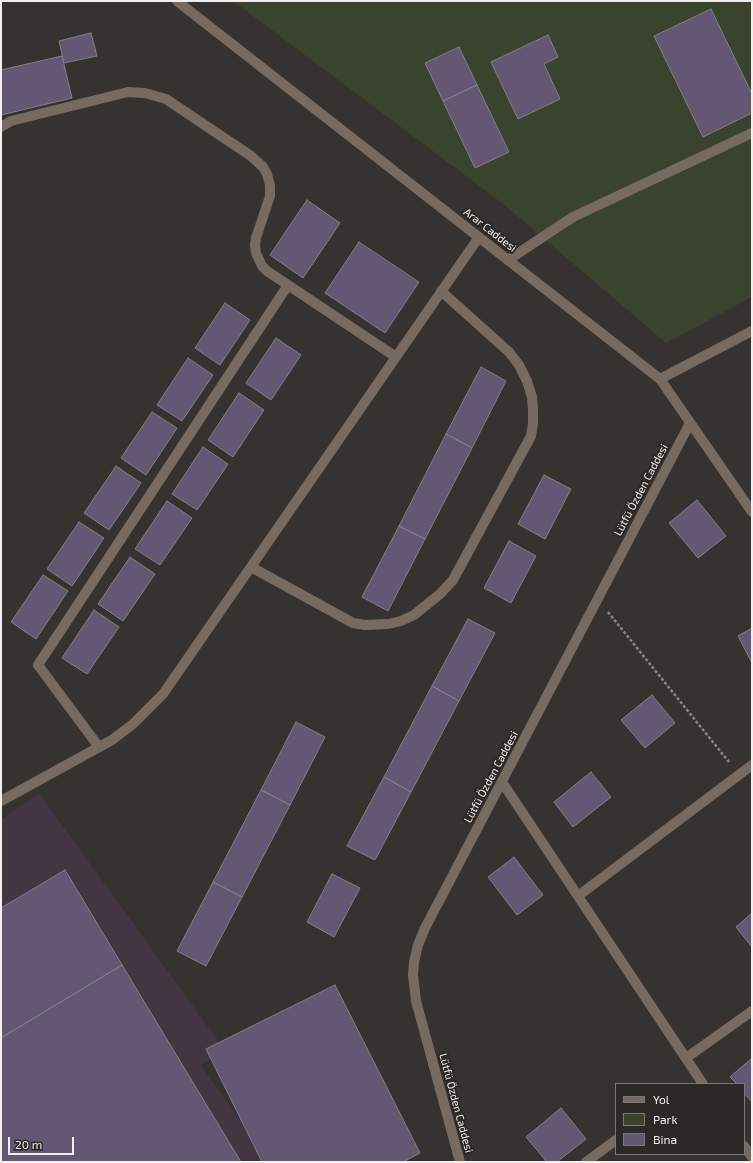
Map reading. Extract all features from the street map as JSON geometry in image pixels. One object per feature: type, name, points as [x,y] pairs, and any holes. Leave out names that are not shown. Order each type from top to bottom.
[{"type":"street","name":"Arar Caddesi","points":[[177,1],[660,379],[752,512]]},
{"type":"street","points":[[1,127],[11,121],[128,92],[145,93],[166,99],[251,156],[263,167],[270,185],[270,196],[256,238],[255,246],[256,253],[262,266],[267,271],[396,357]]},
{"type":"street","points":[[508,260],[573,217],[752,133]]},
{"type":"street","points":[[1,800],[112,740],[133,724],[163,694],[479,237]]},
{"type":"street","points":[[99,747],[38,665],[288,285]]},
{"type":"street","points":[[251,567],[353,623],[365,625],[388,624],[414,615],[440,594],[453,580],[531,436],[533,410],[532,397],[527,381],[519,365],[509,352],[441,291]]},
{"type":"street","points":[[660,379],[752,331]]},
{"type":"street","name":"Lütfü Özden Caddesi","points":[[460,1162],[416,1001],[414,988],[414,962],[418,945],[425,928],[690,423]]},
{"type":"street","points":[[578,896],[752,765]]},
{"type":"street","points":[[502,782],[686,1058],[698,1082]]},
{"type":"street","points":[[686,1058],[752,1010]]},
{"type":"street","points":[[586,1162],[615,1141]]},
{"type":"street","points":[[745,1147],[752,1157]]},
{"type":"path","points":[[597,600],[739,774]]},
{"type":"shaded area","points":[[39,793],[224,1049],[201,1066],[270,1162],[1,1162],[1,820]]},
{"type":"green space","points":[[233,1],[752,1],[752,297],[666,343],[502,203]]},
{"type":"building","points":[[711,9],[752,94],[752,113],[703,137],[654,36]]},
{"type":"building","points":[[91,33],[97,56],[64,63],[59,41]]},
{"type":"building","points":[[548,35],[558,57],[544,64],[560,99],[518,119],[491,62]]},
{"type":"building","points":[[459,47],[477,85],[443,101],[425,63]]},
{"type":"building","points":[[62,56],[72,98],[1,115],[1,70]]},
{"type":"building","points":[[477,85],[509,152],[475,168],[443,101]]},
{"type":"building","points":[[307,200],[340,223],[303,278],[270,255]]},
{"type":"building","points":[[359,242],[419,282],[385,333],[325,293]]},
{"type":"building","points":[[225,303],[250,320],[220,365],[195,348]]},
{"type":"building","points":[[276,338],[301,355],[271,400],[246,383]]},
{"type":"building","points":[[188,358],[213,375],[182,421],[157,405]]},
{"type":"building","points":[[481,367],[506,381],[472,448],[446,434]]},
{"type":"building","points":[[239,393],[264,410],[233,457],[208,440]]},
{"type":"building","points":[[152,412],[177,428],[146,475],[121,458]]},
{"type":"building","points":[[446,434],[472,448],[425,539],[399,526]]},
{"type":"building","points":[[203,447],[228,464],[197,510],[172,494]]},
{"type":"building","points":[[116,466],[141,483],[109,530],[84,513]]},
{"type":"building","points":[[544,475],[571,489],[545,539],[518,524]]},
{"type":"building","points":[[697,500],[726,536],[698,558],[669,523]]},
{"type":"building","points":[[167,501],[192,518],[160,565],[135,549]]},
{"type":"building","points":[[79,522],[104,538],[72,586],[47,569]]},
{"type":"building","points":[[399,526],[425,539],[388,611],[362,597]]},
{"type":"building","points":[[509,541],[536,556],[511,603],[484,588]]},
{"type":"building","points":[[130,557],[155,574],[123,621],[98,604]]},
{"type":"building","points":[[43,575],[68,591],[36,639],[11,622]]},
{"type":"building","points":[[94,610],[119,627],[87,674],[62,658]]},
{"type":"building","points":[[468,619],[495,633],[459,701],[432,686]]},
{"type":"building","points":[[752,628],[752,663],[738,636]]},
{"type":"building","points":[[432,686],[459,701],[411,792],[384,777]]},
{"type":"building","points":[[652,695],[675,723],[645,748],[621,720]]},
{"type":"building","points":[[296,722],[325,737],[290,805],[261,790]]},
{"type":"building","points":[[591,772],[611,797],[573,827],[554,802]]},
{"type":"building","points":[[384,777],[411,792],[375,860],[347,846]]},
{"type":"building","points":[[261,790],[290,805],[242,897],[213,882]]},
{"type":"building","points":[[514,857],[543,895],[517,915],[488,877]]},
{"type":"building","points":[[65,870],[122,965],[1,1038],[1,908]]},
{"type":"building","points":[[332,874],[360,888],[334,937],[307,922]]},
{"type":"building","points":[[213,882],[242,897],[206,966],[177,951]]},
{"type":"building","points":[[752,913],[752,947],[736,927]]},
{"type":"building","points":[[122,965],[241,1162],[1,1162],[1,1038]]},
{"type":"building","points":[[335,985],[420,1153],[403,1162],[262,1162],[206,1049]]},
{"type":"building","points":[[752,1058],[752,1102],[745,1094],[745,1083],[736,1083],[730,1077]]},
{"type":"building","points":[[561,1108],[586,1139],[557,1162],[547,1162],[526,1137]]}]
